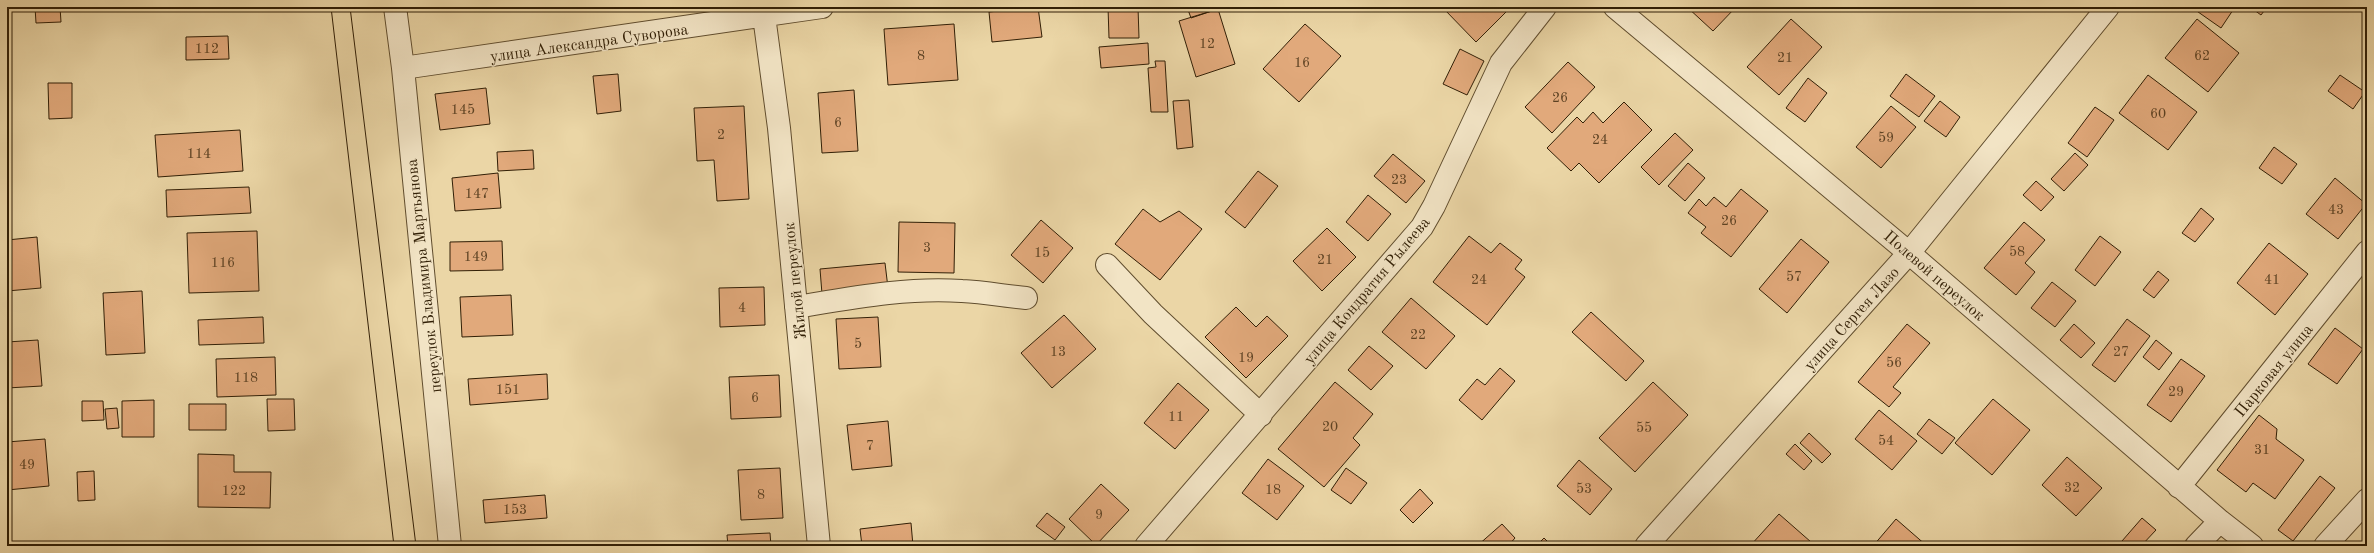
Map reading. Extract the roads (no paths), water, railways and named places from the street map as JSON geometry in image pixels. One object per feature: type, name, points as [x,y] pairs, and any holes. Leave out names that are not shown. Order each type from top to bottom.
[{"type":"street","name":"переулок Владимира Мартьянова","points":[[394,7],[403,68],[450,546]]},
{"type":"street","name":"улица Александра Суворова","points":[[403,68],[822,7]]},
{"type":"street","name":"улица Кондратия Рылеева","points":[[1146,546],[1261,415],[1422,227],[1434,206],[1501,64],[1545,7]]},
{"type":"street","name":"Полевой переулок","points":[[1615,7],[1909,253],[2179,486],[2252,546]]},
{"type":"street","name":"улица Сергея Лазо","points":[[1646,546],[1909,253],[2108,7]]},
{"type":"street","name":"Жилой переулок","points":[[764,16],[779,128],[819,546]]},
{"type":"street","name":"Парковая улица","points":[[2179,486],[2367,252]]},
{"type":"street","points":[[1107,265],[1154,314],[1261,415]]},
{"type":"street","points":[[796,307],[868,296],[931,291],[962,291],[1026,298]]},
{"type":"street","points":[[2325,546],[2367,500]]},
{"type":"street","points":[[2196,546],[2220,521]]},
{"type":"tram line","points":[[331,7],[394,546]]},
{"type":"tram line","points":[[350,7],[416,546]]}]
